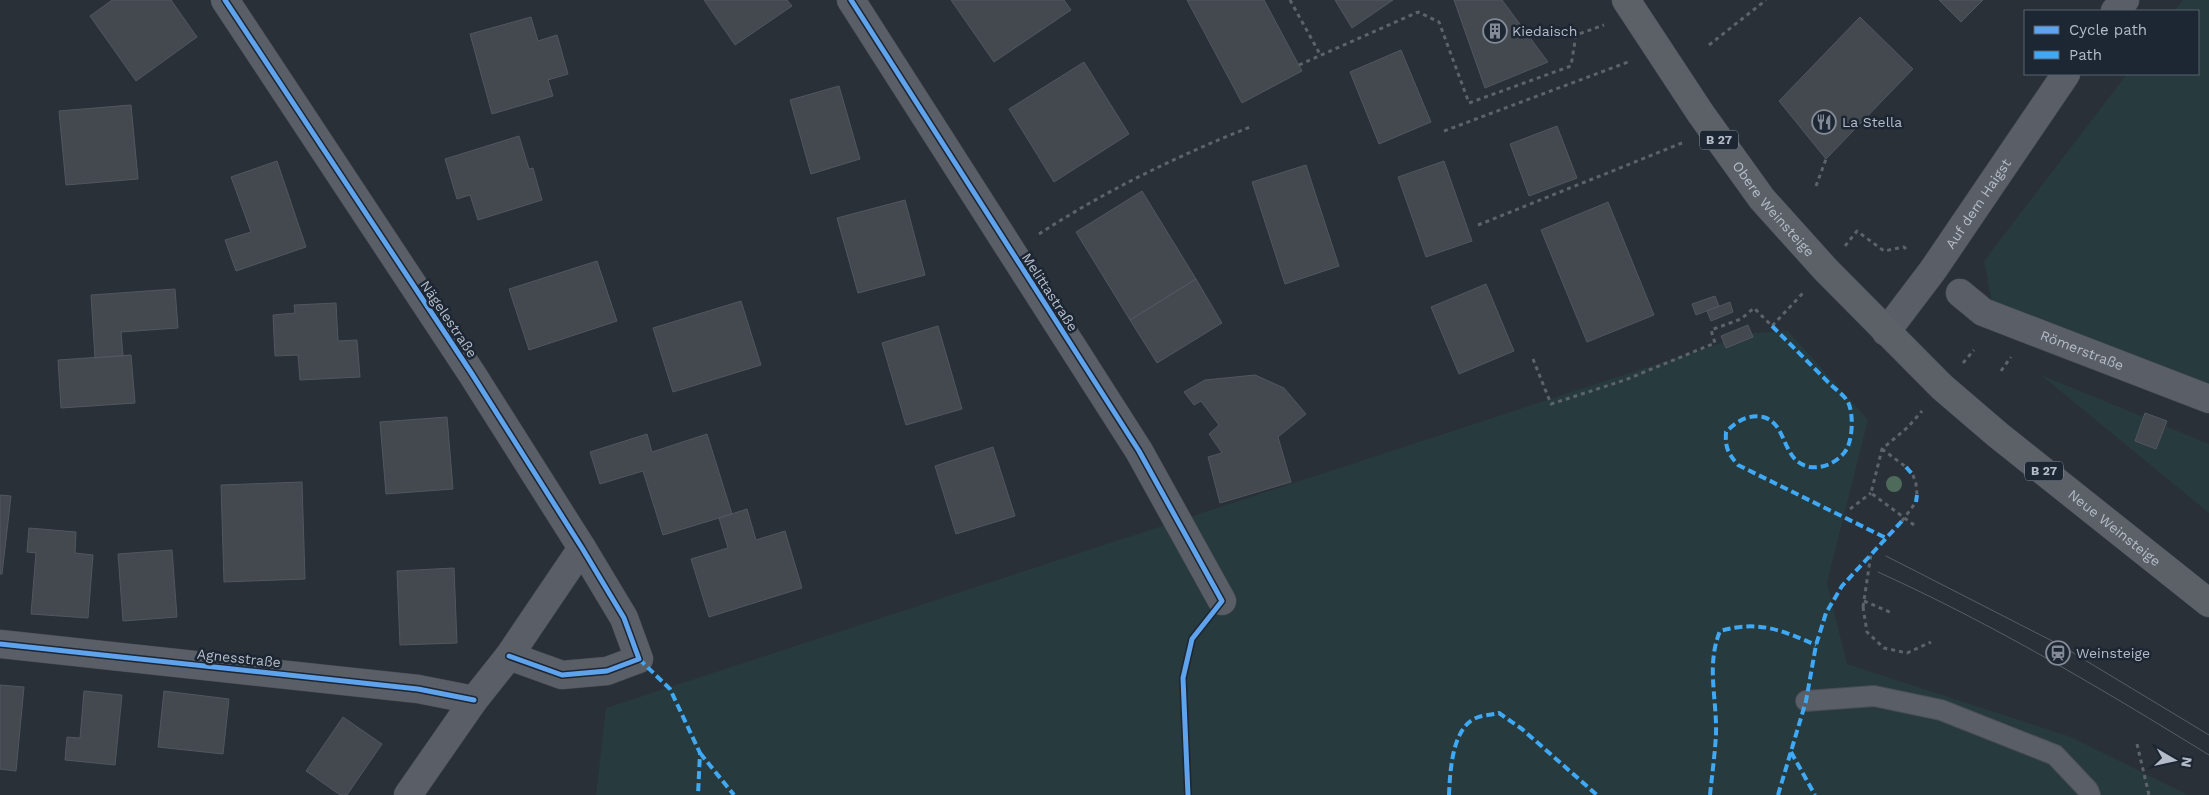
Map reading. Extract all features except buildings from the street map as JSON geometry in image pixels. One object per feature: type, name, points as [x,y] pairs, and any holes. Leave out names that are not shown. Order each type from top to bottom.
[{"type":"main road","name":"Obere Weinsteige","points":[[1630,7],[1713,131],[1762,199],[1826,270],[1886,332]]},
{"type":"main road","name":"Neue Weinsteige","points":[[1886,332],[1942,387],[1998,435],[2209,603]]},
{"type":"street","name":"Nägelestraße","points":[[225,0],[472,374],[582,548],[624,618],[639,659],[607,672],[562,675],[509,656]]},
{"type":"street","name":"Melittastraße","points":[[851,0],[1138,451],[1222,601]]},
{"type":"street","points":[[2116,10],[2125,0]]},
{"type":"street","name":"Auf dem Haigst","points":[[1886,332],[1933,270],[2065,75]]},
{"type":"street","name":"Römerstraße","points":[[1960,292],[1983,312],[2209,399]]},
{"type":"street","points":[[408,795],[474,700],[509,656],[582,548]]},
{"type":"street","name":"Agnesstraße","points":[[0,644],[418,689],[474,700]]},
{"type":"lane","points":[[1806,701],[1874,696],[1941,710],[2055,755],[2088,790],[2090,795]]},
{"type":"path","points":[[1290,0],[1321,56]]},
{"type":"path","points":[[1709,45],[1766,0]]},
{"type":"path","points":[[1299,65],[1418,12],[1439,22],[1469,103],[1571,66],[1576,35],[1630,7]]},
{"type":"path","points":[[1444,132],[1659,50]]},
{"type":"path","points":[[1011,252],[1072,212],[1194,150],[1250,127]]},
{"type":"path","points":[[1478,225],[1713,131]]},
{"type":"path","points":[[1816,186],[1826,159]]},
{"type":"path","points":[[1533,359],[1551,404],[1624,380],[1715,343],[1711,330],[1741,319],[1754,308],[1772,326]]},
{"type":"path","points":[[1850,509],[1871,493],[1882,449],[1906,467]]},
{"type":"path","points":[[1913,475],[1917,495]]},
{"type":"path","points":[[1871,493],[1914,525]]},
{"type":"path","points":[[1902,521],[1916,502]]},
{"type":"path","points":[[1871,554],[1863,607],[1867,632],[1884,648],[1907,653],[1930,642]]},
{"type":"path","points":[[1864,601],[1892,613]]},
{"type":"path","points":[[2137,744],[2150,795]]},
{"type":"green space","points":[[2183,0],[2209,0],[2209,390],[1993,308],[1984,261],[2126,75],[2199,75],[2199,10],[2175,10]]},
{"type":"green space","points":[[1788,331],[1868,420],[1827,583],[1847,664],[2071,737],[2188,795],[596,795],[606,708],[1752,333]]},
{"type":"green space","points":[[2041,375],[2209,444],[2209,513]]},
{"type":"tram line","points":[[1886,556],[2060,645],[2209,735]]},
{"type":"tram line","points":[[1878,572],[2005,635],[2209,755]]},
{"type":"marked path","points":[[1772,326],[1848,402],[1852,421],[1851,436],[1844,453],[1837,459],[1825,466],[1810,467],[1801,464],[1794,458],[1777,427],[1771,421],[1757,416],[1738,422],[1726,432],[1726,442],[1730,454],[1738,465],[1886,538]]},
{"type":"marked path","points":[[1906,467],[1913,475]]},
{"type":"marked path","points":[[1916,502],[1917,495]]},
{"type":"marked path","points":[[1778,795],[1806,701],[1816,645],[1826,613],[1842,586],[1902,521]]},
{"type":"marked path","points":[[1710,795],[1716,734],[1713,669],[1716,644],[1720,631],[1747,626],[1770,628],[1816,645]]},
{"type":"marked path","points":[[639,659],[670,689],[700,753],[698,795]]},
{"type":"marked path","points":[[1449,795],[1454,752],[1462,731],[1468,723],[1476,718],[1499,713],[1522,729],[1597,795]]},
{"type":"marked path","points":[[1791,752],[1815,795]]},
{"type":"marked path","points":[[700,753],[734,795]]},
{"type":"cycle path","points":[[225,0],[472,374],[582,548],[624,618],[639,659],[607,671],[562,675],[509,656]]},
{"type":"cycle path","points":[[851,0],[1139,451],[1222,601],[1192,639],[1183,678],[1188,795]]},
{"type":"cycle path","points":[[0,644],[418,689],[474,700]]},
{"type":"place","name":"Kiedaisch","points":[[1495,31]]},
{"type":"place","name":"La Stella","points":[[1824,122]]},
{"type":"place","name":"Weinsteige","points":[[2058,653]]}]
